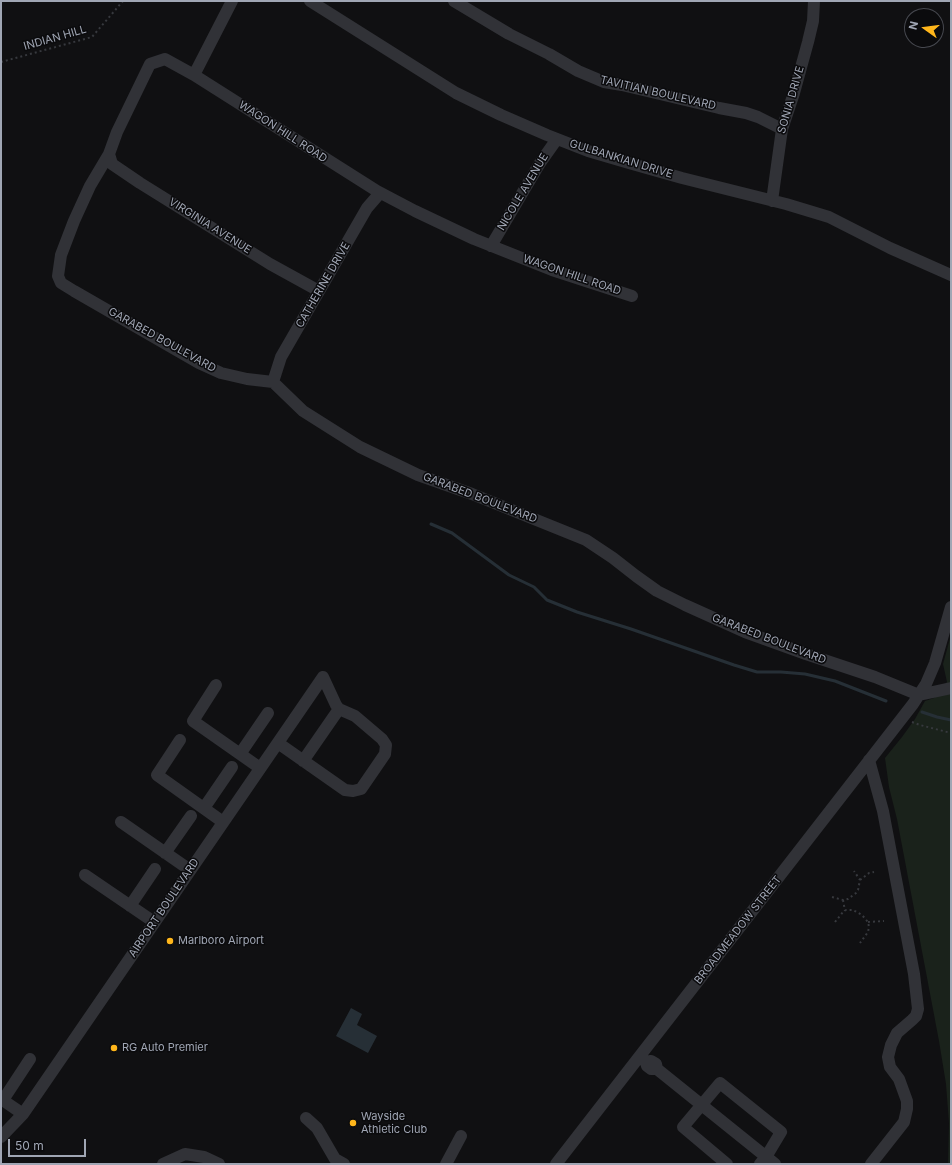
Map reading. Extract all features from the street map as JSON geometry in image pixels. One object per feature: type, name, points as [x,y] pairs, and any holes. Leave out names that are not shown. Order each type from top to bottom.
[{"type":"street","points":[[194,75],[232,1]]},
{"type":"street","name":"GULBANKIAN DRIVE","points":[[310,1],[456,93],[557,139],[629,164],[829,217],[890,248],[951,275]]},
{"type":"street","name":"TAVITIAN BOULEVARD","points":[[454,1],[509,34],[549,54],[578,71],[604,82],[746,113],[758,117],[782,129]]},
{"type":"street","name":"SONIA DRIVE","points":[[772,201],[782,129],[808,42],[813,21],[814,1]]},
{"type":"street","name":"WAGON HILL ROAD","points":[[58,276],[61,255],[74,221],[90,186],[109,154],[117,132],[150,64],[165,59],[194,75],[380,193],[421,214],[474,239],[552,270],[632,296]]},
{"type":"street","name":"NICOLE AVENUE","points":[[491,246],[540,163],[557,139]]},
{"type":"street","name":"VIRGINIA AVENUE","points":[[109,154],[112,164],[270,264],[319,291]]},
{"type":"street","name":"CATHERINE DRIVE","points":[[273,382],[282,357],[319,291],[367,208],[380,193]]},
{"type":"street","name":"GARABED BOULEVARD","points":[[58,276],[61,283],[74,291],[213,370],[247,379],[273,382],[303,411],[360,447],[418,475],[472,494],[586,540],[657,591],[745,632],[875,677],[919,695]]},
{"type":"street","name":"BROADMEADOW STREET","points":[[556,1164],[643,1059],[869,760],[904,718],[926,684],[935,663],[951,607]]},
{"type":"street","name":"AIRPORT BOULEVARD","points":[[1,1137],[23,1114],[323,677],[339,709]]},
{"type":"street","points":[[216,685],[193,721],[260,768]]},
{"type":"street","points":[[919,695],[951,688]]},
{"type":"street","points":[[278,742],[303,761],[346,790],[353,791],[361,789],[385,754],[386,746],[382,739],[355,716],[339,709],[303,761]]},
{"type":"street","points":[[240,754],[268,712]]},
{"type":"street","points":[[180,740],[157,775],[223,822]]},
{"type":"street","points":[[869,760],[883,811],[914,974],[918,1009],[916,1016],[897,1033],[891,1045],[888,1057],[890,1068],[899,1079],[907,1101],[904,1122],[872,1164]]},
{"type":"street","points":[[204,808],[232,767]]},
{"type":"street","points":[[165,853],[191,816]]},
{"type":"street","points":[[121,822],[190,870]]},
{"type":"street","points":[[130,906],[154,869]]},
{"type":"street","points":[[85,875],[154,922]]},
{"type":"street","points":[[23,1114],[2,1099],[30,1059]]},
{"type":"street","points":[[643,1059],[647,1066],[651,1069],[657,1069],[702,1105],[767,1162],[781,1132],[720,1083],[702,1105],[683,1127],[727,1164]]},
{"type":"street","points":[[306,1118],[317,1128],[335,1159],[344,1164]]},
{"type":"street","points":[[446,1164],[461,1136]]},
{"type":"street","points":[[163,1164],[185,1154],[204,1157],[219,1164]]},
{"type":"path","name":"INDIAN HILL","points":[[1,62],[92,37],[123,1]]},
{"type":"path","points":[[904,718],[920,725],[951,733]]},
{"type":"path","points":[[832,897],[843,900],[856,894],[860,880],[854,871]]},
{"type":"path","points":[[860,880],[874,872]]},
{"type":"path","points":[[843,900],[845,911]]},
{"type":"path","points":[[835,922],[846,910],[853,910],[862,915],[868,922],[868,932],[860,943]]},
{"type":"path","points":[[868,922],[884,921]]},
{"type":"shaded area","points":[[951,635],[951,1164],[948,1164],[949,1123],[946,1084],[897,819],[889,787],[885,758],[915,719],[925,701],[934,698],[947,682],[943,664]]},
{"type":"shaded area","points":[[351,1008],[362,1014],[357,1025],[377,1036],[368,1053],[336,1036]]},
{"type":"waterway","points":[[431,524],[452,533],[509,575],[534,587],[547,600],[577,612],[757,672],[805,674],[835,681],[886,701]]},
{"type":"waterway","points":[[922,712],[951,720]]},
{"type":"place","name":"Marlboro Airport","points":[[170,941]]},
{"type":"place","name":"RG Auto Premier","points":[[114,1048]]},
{"type":"place","name":"Wayside Athletic Club","points":[[353,1123]]}]
